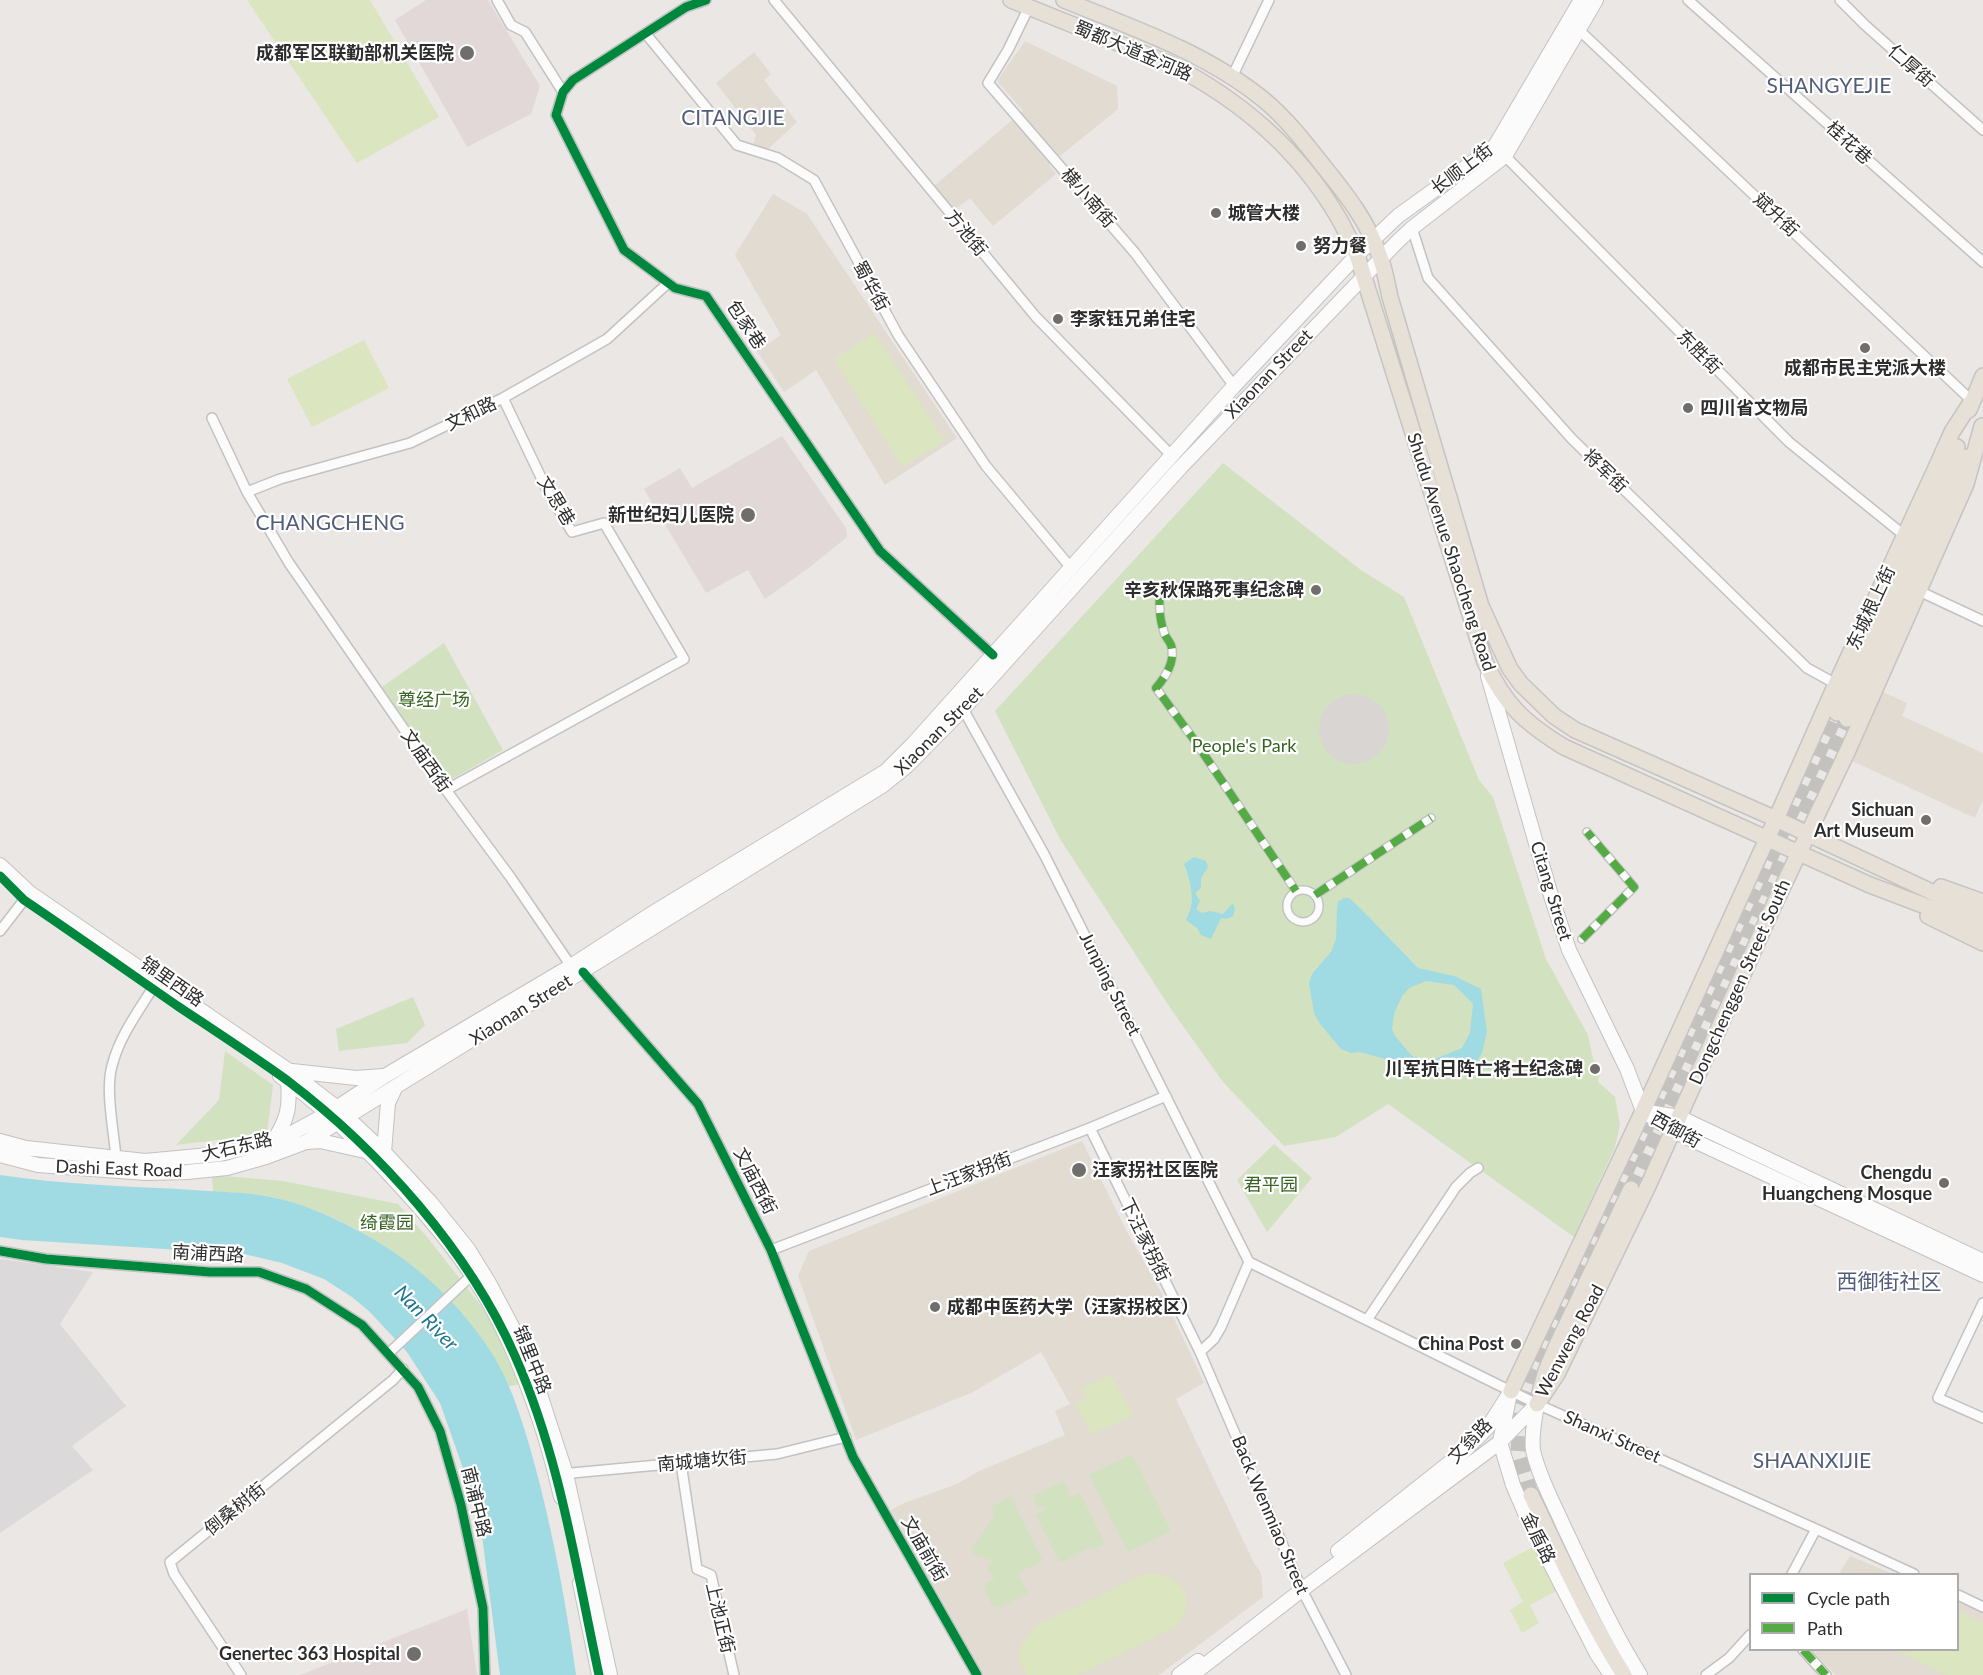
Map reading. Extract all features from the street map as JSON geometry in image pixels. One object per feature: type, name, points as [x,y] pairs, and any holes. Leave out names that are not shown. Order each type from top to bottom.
[{"type":"main road","name":"蜀都大道金河路","points":[[1011,0],[1170,64],[1224,96],[1282,143],[1302,165],[1338,217],[1357,255]]},
{"type":"main road","name":"蜀都大道金河路","points":[[1064,0],[1185,50],[1232,76],[1265,101],[1300,136],[1345,193],[1373,238],[1381,259]]},
{"type":"main road","name":"长顺上街","points":[[1357,255],[1398,216],[1495,146],[1581,0]]},
{"type":"main road","name":"长顺上街","points":[[1381,259],[1412,228],[1505,156],[1596,0]]},
{"type":"main road","name":"Xiaonan Street","points":[[343,1120],[577,969],[656,911],[885,771],[913,744],[1072,569],[1171,455],[1357,255]]},
{"type":"main road","name":"Shudu Avenue Shaocheng Road","points":[[1357,255],[1485,662],[1497,688],[1513,709],[1534,728],[1564,747],[1870,885]]},
{"type":"main road","name":"Xiaonan Street","points":[[332,1110],[386,1076],[577,969],[882,786],[909,765],[963,709],[1180,468],[1381,259]]},
{"type":"main road","name":"Shudu Avenue Shaocheng Road","points":[[1381,259],[1390,297],[1481,606],[1510,669],[1521,684],[1554,716],[1575,730],[1879,866]]},
{"type":"main road","name":"东城根上街","points":[[1982,424],[1842,716],[1959,443],[1972,401],[1983,376]]},
{"type":"main road","name":"东城根上街","points":[[1776,819],[1952,432],[1972,401]]},
{"type":"main road","name":"东城根上街","points":[[1808,833],[1848,750],[1966,484],[1982,424]]},
{"type":"main road","name":"Citang Street","points":[[1485,662],[1552,899],[1566,940],[1627,1069],[1643,1111]]},
{"type":"main road","name":"Dongchenggen Street South","points":[[1643,1111],[1776,819]]},
{"type":"main road","name":"Dongchenggen Street South","points":[[1676,1124],[1808,833]]},
{"type":"main road","name":"锦里西路","points":[[0,865],[30,893],[155,985]]},
{"type":"main road","points":[[1879,866],[1983,902]]},
{"type":"main road","points":[[1879,866],[1983,916]]},
{"type":"main road","name":"锦里西路","points":[[0,876],[24,900],[155,985],[288,1076],[332,1110]]},
{"type":"main road","points":[[1870,885],[1983,930]]},
{"type":"main road","points":[[1870,885],[1983,943]]},
{"type":"main road","points":[[274,1140],[286,1119],[290,1102],[288,1076],[356,1078],[386,1076]]},
{"type":"main road","points":[[384,1152],[388,1103],[395,1088]]},
{"type":"main road","name":"大石东路","points":[[0,1141],[26,1148],[145,1161],[191,1158],[220,1154],[274,1140],[292,1133],[332,1110]]},
{"type":"main road","name":"锦里中路","points":[[332,1110],[384,1152],[438,1212],[468,1249],[515,1332],[535,1379],[561,1474],[610,1675]]},
{"type":"main road","name":"西御街","points":[[1643,1111],[1983,1261]]},
{"type":"main road","name":"文翁路","points":[[1192,1675],[1463,1452],[1488,1427],[1511,1390],[1643,1111]]},
{"type":"main road","name":"锦里中路","points":[[343,1120],[367,1151],[439,1230],[472,1275],[494,1312],[515,1356],[561,1474],[599,1675]]},
{"type":"main road","name":"Dashi East Road","points":[[0,1155],[38,1165],[146,1173],[188,1172],[227,1168],[266,1157],[306,1142],[343,1120]]},
{"type":"main road","name":"西御街","points":[[1676,1124],[1983,1275]]},
{"type":"main road","name":"Wenweng Road","points":[[1537,1404],[1557,1374],[1676,1124]]},
{"type":"main road","points":[[306,1142],[320,1141],[367,1151]]},
{"type":"main road","name":"Wenweng Road","points":[[1537,1404],[1546,1371],[1556,1347],[1631,1188]]},
{"type":"main road","name":"金盾路","points":[[1511,1390],[1500,1442],[1513,1485],[1528,1520],[1597,1654],[1611,1675]]},
{"type":"main road","name":"文翁路","points":[[1179,1675],[1500,1442],[1537,1404]]},
{"type":"main road","name":"金盾路","points":[[1537,1404],[1533,1443],[1541,1473],[1601,1606],[1640,1675]]},
{"type":"main road","name":"金盾路","points":[[1531,1494],[1572,1579],[1624,1675]]},
{"type":"street","points":[[497,0],[511,25],[525,32],[563,92],[573,80],[646,33],[683,4],[706,0]]},
{"type":"street","name":"方池街","points":[[774,0],[1036,317],[1171,455]]},
{"type":"street","points":[[1232,76],[1269,0]]},
{"type":"street","name":"桂花巷","points":[[1688,0],[1983,262]]},
{"type":"street","name":"仁厚街","points":[[1840,0],[1865,25],[1983,129]]},
{"type":"street","name":"横小南街","points":[[1029,8],[988,83],[1135,253],[1234,386]]},
{"type":"street","name":"斌升街","points":[[1579,30],[1972,401]]},
{"type":"street","name":"蜀华街","points":[[646,33],[737,145],[778,158],[814,180],[898,335],[986,465],[1072,569]]},
{"type":"street","name":"包家巷","points":[[563,92],[556,115],[624,250],[675,288],[706,296],[880,551],[993,655]]},
{"type":"street","name":"东胜街","points":[[1505,156],[1789,442],[1905,536]]},
{"type":"street","name":"将军街","points":[[1412,228],[1428,278],[1572,439],[1807,668],[1836,684]]},
{"type":"street","name":"文和路","points":[[247,492],[280,479],[410,443],[503,398],[607,339],[668,283]]},
{"type":"street","name":"文思巷","points":[[446,790],[684,659],[604,523],[572,532],[548,492],[503,398]]},
{"type":"street","name":"文庙西街","points":[[212,417],[247,492],[289,563],[446,790],[577,969],[698,1104],[771,1250],[846,1437]]},
{"type":"street","points":[[1160,590],[1159,609],[1164,633],[1171,645],[1171,660],[1166,676],[1156,688],[1196,741],[1296,891]]},
{"type":"street","points":[[1919,591],[1983,621]]},
{"type":"street","name":"Junping Street","points":[[963,709],[1044,854],[1249,1262]]},
{"type":"street","points":[[1315,895],[1431,818]]},
{"type":"street","points":[[1581,939],[1634,887],[1587,832]]},
{"type":"street","points":[[1306,890],[1315,895],[1319,905],[1316,916],[1302,922],[1292,918],[1287,909],[1288,899],[1296,891],[1306,890]]},
{"type":"street","points":[[0,930],[24,900]]},
{"type":"street","points":[[116,1158],[110,1089],[111,1067],[122,1038],[155,985]]},
{"type":"street","name":"上汪家拐街","points":[[771,1250],[1090,1128],[1166,1096]]},
{"type":"street","name":"下汪家拐街","points":[[1090,1128],[1200,1352]]},
{"type":"street","points":[[1367,1320],[1456,1187],[1478,1168]]},
{"type":"street","name":"南浦西路","points":[[0,1251],[46,1259],[210,1272],[259,1272],[306,1289],[362,1325],[389,1353]]},
{"type":"street","points":[[1200,1352],[1214,1339],[1221,1327],[1249,1262]]},
{"type":"street","name":"Shanxi Street","points":[[1249,1262],[1537,1404],[1910,1573]]},
{"type":"street","points":[[389,1353],[472,1275]]},
{"type":"street","points":[[1983,1303],[1938,1398],[1983,1418]]},
{"type":"street","name":"Back Wenmiao Street","points":[[1200,1352],[1301,1586],[1346,1675]]},
{"type":"street","name":"南浦中路","points":[[389,1353],[418,1387],[440,1431],[461,1505],[483,1608],[485,1675]]},
{"type":"street","name":"倒桑树街","points":[[242,1675],[174,1574],[170,1562],[393,1380],[402,1369]]},
{"type":"street","name":"南城塘坎街","points":[[561,1474],[777,1454],[846,1437]]},
{"type":"street","name":"文庙前街","points":[[846,1437],[853,1457],[977,1675]]},
{"type":"street","name":"上池正街","points":[[681,1463],[697,1569],[711,1575],[734,1675]]},
{"type":"street","points":[[1793,1573],[1816,1529]]},
{"type":"street","points":[[1959,1595],[1983,1607]]},
{"type":"street","points":[[1706,1675],[1729,1658],[1749,1636]]},
{"type":"street","points":[[1804,1651],[1826,1675]]},
{"type":"shaded area","name":"成都军区联勤部机关医院","points":[[426,0],[488,0],[540,86],[531,114],[467,147],[395,20]]},
{"type":"shaded area","points":[[1025,41],[1117,86],[1118,109],[1049,165],[1056,174],[993,226],[970,198],[954,210],[934,186],[1023,111],[997,81]]},
{"type":"shaded area","points":[[754,52],[771,74],[764,80],[797,122],[766,151],[753,144],[756,135],[716,83]]},
{"type":"shaded area","points":[[773,194],[807,214],[957,438],[885,485],[816,370],[784,392],[757,351],[781,335],[735,255]]},
{"type":"shaded area","name":"新世纪妇儿医院","points":[[782,436],[846,528],[847,537],[765,599],[748,570],[706,593],[644,489],[680,468],[692,488]]},
{"type":"shaded area","points":[[1881,691],[1907,703],[1902,716],[1983,753],[1983,800],[1975,818],[1850,760]]},
{"type":"shaded area","points":[[1354,694],[1367,697],[1379,704],[1386,716],[1389,729],[1386,742],[1379,754],[1367,761],[1354,764],[1341,761],[1329,754],[1322,742],[1319,729],[1322,716],[1329,704],[1341,697]]},
{"type":"shaded area","points":[[1082,1141],[1126,1230],[1166,1301],[1204,1383],[1176,1399],[1254,1563],[1261,1573],[1263,1597],[1159,1675],[984,1675],[891,1510],[957,1484],[977,1472],[1065,1435],[1055,1411],[1070,1404],[1041,1352],[973,1392],[856,1440],[798,1276],[809,1251]]},
{"type":"shaded area","points":[[0,1259],[93,1272],[60,1324],[126,1406],[72,1446],[93,1470],[0,1533]]},
{"type":"shaded area","points":[[1850,1556],[1891,1573],[1840,1573]]},
{"type":"shaded area","points":[[1959,1602],[1983,1613],[1983,1675],[1836,1675],[1812,1651],[1959,1651]]},
{"type":"shaded area","name":"Genertec 363 Hospital","points":[[467,1609],[477,1675],[300,1675]]},
{"type":"green space","points":[[247,0],[370,0],[439,117],[357,163]]},
{"type":"green space","points":[[875,333],[945,441],[902,467],[834,359]]},
{"type":"green space","points":[[364,340],[389,388],[312,427],[287,379]]},
{"type":"green space","name":"People's Park","points":[[1223,463],[1361,570],[1404,597],[1479,780],[1493,797],[1546,959],[1588,1035],[1593,1059],[1601,1068],[1598,1082],[1615,1097],[1620,1125],[1615,1147],[1574,1237],[1388,1104],[1336,1137],[1284,1146],[1223,1082],[1173,1012],[1060,839],[995,711]]},
{"type":"green space","name":"尊经广场","points":[[444,643],[503,750],[447,782],[382,687]]},
{"type":"green space","points":[[413,997],[425,1025],[407,1043],[339,1051],[336,1029]]},
{"type":"green space","points":[[225,1051],[273,1085],[267,1134],[176,1145],[219,1100]]},
{"type":"green space","name":"君平园","points":[[1274,1144],[1312,1178],[1267,1232],[1237,1180]]},
{"type":"green space","name":"绮霞园","points":[[212,1175],[283,1181],[398,1204],[482,1307],[507,1345],[523,1384],[509,1386],[489,1352],[440,1292],[380,1243],[310,1208],[272,1197],[213,1192]]},
{"type":"green space","points":[[1111,1375],[1134,1416],[1091,1434],[1076,1404],[1086,1399],[1081,1388]]},
{"type":"green space","points":[[1132,1454],[1171,1531],[1128,1552],[1089,1475]]},
{"type":"green space","points":[[1064,1481],[1069,1498],[1080,1493],[1105,1544],[1093,1550],[1091,1547],[1060,1563],[1036,1515],[1045,1510],[1044,1507],[1038,1507],[1033,1496]]},
{"type":"green space","points":[[1011,1497],[1043,1561],[1018,1573],[1028,1593],[1000,1607],[992,1605],[985,1590],[986,1583],[995,1579],[987,1569],[993,1561],[974,1554],[971,1549],[995,1515],[991,1506]]},
{"type":"green space","points":[[1535,1546],[1558,1590],[1530,1605],[1539,1623],[1522,1633],[1510,1610],[1523,1602],[1503,1563]]},
{"type":"green space","points":[[1150,1573],[1171,1578],[1184,1591],[1187,1599],[1186,1607],[1176,1627],[1077,1675],[1027,1675],[1019,1659],[1020,1652],[1023,1642],[1036,1626]]},
{"type":"green space","points":[[1959,1611],[1983,1623],[1983,1675],[1946,1675],[1898,1651],[1959,1651]]},
{"type":"water","points":[[1194,857],[1206,861],[1208,867],[1201,878],[1201,888],[1196,892],[1200,901],[1197,910],[1202,913],[1210,911],[1223,914],[1233,903],[1235,909],[1233,916],[1227,919],[1221,918],[1211,939],[1201,935],[1197,928],[1186,920],[1192,893],[1184,864]]},
{"type":"water","points":[[1349,898],[1418,968],[1454,976],[1481,989],[1487,1032],[1482,1053],[1470,1073],[1431,1072],[1360,1052],[1351,1053],[1341,1049],[1320,1024],[1314,1013],[1309,984],[1312,974],[1331,952],[1336,939],[1338,902]],"holes":[[[1426,981],[1454,985],[1473,1004],[1470,1033],[1462,1048],[1435,1059],[1427,1060],[1412,1056],[1392,1029],[1394,1014],[1402,996],[1409,988]]]},
{"type":"water","name":"Nan River","points":[[0,1175],[73,1183],[262,1195],[324,1214],[376,1241],[416,1269],[452,1302],[483,1340],[502,1372],[518,1410],[541,1488],[553,1541],[576,1675],[500,1675],[481,1528],[440,1403],[407,1352],[370,1312],[324,1279],[282,1263],[244,1254],[0,1237]]},
{"type":"tunnel","points":[[1531,1495],[1518,1452],[1521,1406],[1532,1376],[1837,713]]},
{"type":"tunnel","points":[[1631,1189],[1847,719]]},
{"type":"marked path","points":[[1160,590],[1161,622],[1171,645],[1172,657],[1166,673],[1156,688],[1195,741],[1296,891]]},
{"type":"marked path","points":[[1315,895],[1431,818]]},
{"type":"marked path","points":[[1582,939],[1634,887],[1587,832]]},
{"type":"marked path","points":[[1804,1651],[1826,1675]]},
{"type":"cycle path","points":[[706,0],[686,7],[573,80],[563,92],[556,115],[624,250],[675,288],[706,296],[880,551],[993,655]]},
{"type":"cycle path","points":[[0,876],[24,900],[274,1071],[322,1108],[388,1171],[447,1241],[473,1278],[496,1317],[531,1394],[565,1513],[599,1675]]},
{"type":"cycle path","points":[[583,972],[698,1104],[771,1250],[853,1457],[977,1675]]},
{"type":"cycle path","points":[[0,1251],[46,1259],[210,1272],[259,1272],[306,1289],[362,1325],[418,1387],[440,1431],[461,1505],[483,1608],[485,1675]]},
{"type":"place","name":"成都军区联勤部机关医院","points":[[467,53]]},
{"type":"place","name":"城管大楼","points":[[1216,213]]},
{"type":"place","name":"努力餐","points":[[1301,246]]},
{"type":"place","name":"李家钰兄弟住宅","points":[[1058,319]]},
{"type":"place","name":"成都市民主党派大楼","points":[[1865,348]]},
{"type":"place","name":"四川省文物局","points":[[1688,408]]},
{"type":"place","name":"新世纪妇儿医院","points":[[748,515]]},
{"type":"place","name":"辛亥秋保路死事纪念碑","points":[[1316,590]]},
{"type":"place","name":"Sichuan Art Museum","points":[[1926,820]]},
{"type":"place","name":"川军抗日阵亡将士纪念碑","points":[[1595,1069]]},
{"type":"place","name":"汪家拐社区医院","points":[[1079,1170]]},
{"type":"place","name":"Chengdu Huangcheng Mosque","points":[[1944,1183]]},
{"type":"place","name":"成都中医药大学（汪家拐校区）","points":[[935,1307]]},
{"type":"place","name":"China Post","points":[[1516,1344]]},
{"type":"place","name":"Genertec 363 Hospital","points":[[414,1654]]},
{"type":"district","name":"SHANGYEJIE","points":[[1829,86]]},
{"type":"district","name":"CITANGJIE","points":[[733,118]]},
{"type":"district","name":"CHANGCHENG","points":[[330,523]]},
{"type":"district","name":"西御街社区","points":[[1889,1282]]},
{"type":"district","name":"SHAANXIJIE","points":[[1812,1461]]}]
